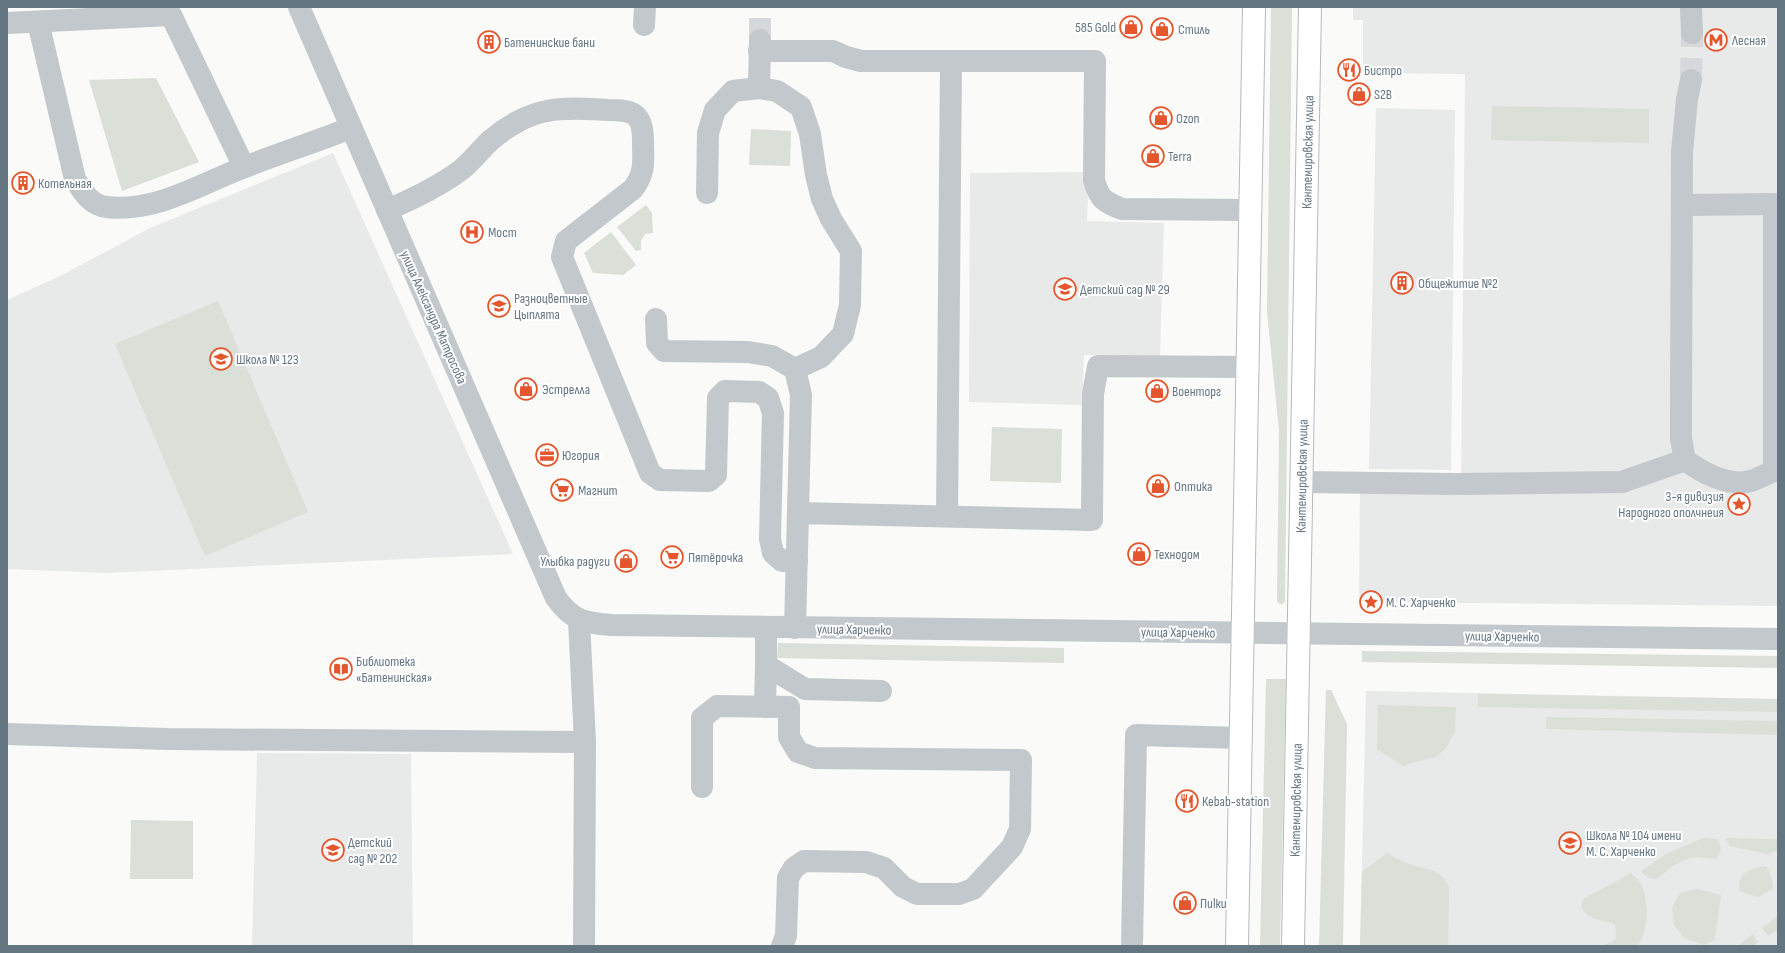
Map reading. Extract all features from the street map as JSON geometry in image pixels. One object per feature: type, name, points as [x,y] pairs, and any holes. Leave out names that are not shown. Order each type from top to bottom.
[{"type":"main road","points":[[1237,946],[1254,7]]},
{"type":"main road","name":"Кантемировская улица","points":[[1293,946],[1310,7]]},
{"type":"street","name":"улица Александра Матросова","points":[[298,7],[556,598],[565,610],[579,620]]},
{"type":"street","points":[[1691,7],[1692,33]]},
{"type":"street","points":[[7,23],[170,15],[244,167]]},
{"type":"street","points":[[38,22],[75,179],[87,198],[106,207],[128,207],[170,200],[244,167],[350,128]]},
{"type":"street","points":[[759,88],[759,45],[833,51],[846,57],[861,61],[1095,61],[1094,180],[1098,193],[1107,204],[1122,209],[1250,210]]},
{"type":"street","points":[[947,516],[951,62]]},
{"type":"street","points":[[1683,205],[1776,204],[1776,471],[1750,481],[1727,481],[1704,474],[1685,460],[1681,439],[1682,152],[1687,99],[1691,80]]},
{"type":"street","points":[[707,193],[708,133],[715,110],[733,91],[759,88],[778,91],[801,107],[810,134],[816,175],[822,199],[831,219],[851,251],[850,305],[843,334],[821,357],[795,369]]},
{"type":"street","points":[[387,210],[432,189],[456,173],[492,139],[519,122],[547,111],[572,109],[625,110],[638,116],[643,128],[644,165],[641,179],[633,189],[566,241],[562,257],[650,473],[660,480],[709,481],[716,475],[718,398],[725,391],[759,392],[768,398],[773,413],[770,539],[773,553],[782,561],[797,561]]},
{"type":"street","points":[[656,319],[657,343],[664,350],[748,352],[772,356],[795,369],[801,395],[795,628]]},
{"type":"street","points":[[798,514],[1092,520],[1093,394],[1098,366],[1248,367]]},
{"type":"street","points":[[1302,482],[1463,484],[1622,482],[1685,460]]},
{"type":"street","points":[[579,620],[585,742],[584,946]]},
{"type":"street","name":"улица Харченко","points":[[579,620],[594,624],[612,625],[766,628],[1778,639]]},
{"type":"street","points":[[765,707],[766,628]]},
{"type":"street","points":[[766,665],[805,689],[881,691]]},
{"type":"street","points":[[702,787],[702,718],[717,706],[789,707],[789,737],[798,752],[815,758],[1021,760],[1020,829],[1012,847],[973,889],[960,894],[917,894],[903,887],[884,868],[866,862],[804,861],[794,868],[788,878],[786,936],[782,946]]},
{"type":"street","points":[[7,734],[167,738],[585,742]]},
{"type":"street","points":[[1132,946],[1136,735],[1241,738]]},
{"type":"shaded area","points":[[1271,7],[1292,7],[1285,601],[1283,604],[1279,604],[1277,601],[1279,431],[1267,312]]},
{"type":"shaded area","points":[[1353,7],[1778,7],[1778,606],[1359,602],[1360,489],[1461,489],[1465,74],[1363,73],[1363,20],[1353,20]]},
{"type":"shaded area","points":[[156,78],[199,162],[122,191],[89,80]]},
{"type":"shaded area","points":[[1492,106],[1649,109],[1649,143],[1491,140]]},
{"type":"shaded area","name":"Общежитие №2","points":[[1376,108],[1455,110],[1451,470],[1369,469]]},
{"type":"shaded area","points":[[751,129],[791,131],[790,166],[749,165]]},
{"type":"shaded area","name":"Школа № 123","points":[[333,153],[513,554],[107,573],[7,569],[7,300],[62,275],[150,228]]},
{"type":"shaded area","name":"Детский сад № 29","points":[[1089,172],[1087,221],[1164,223],[1160,357],[1084,355],[1082,405],[969,402],[970,173]]},
{"type":"shaded area","points":[[646,205],[652,213],[653,233],[645,234],[641,241],[641,250],[636,251],[617,227]]},
{"type":"shaded area","points":[[611,232],[636,265],[623,275],[593,273],[584,253]]},
{"type":"shaded area","points":[[218,301],[308,512],[205,556],[115,344]]},
{"type":"shaded area","points":[[992,427],[1062,429],[1061,483],[990,481]]},
{"type":"shaded area","points":[[778,643],[1064,648],[1064,663],[777,658]]},
{"type":"shaded area","points":[[1362,651],[1778,656],[1778,668],[1362,662]]},
{"type":"shaded area","points":[[1266,679],[1286,679],[1280,946],[1260,946]]},
{"type":"shaded area","points":[[1326,690],[1331,690],[1347,724],[1343,946],[1319,946]]},
{"type":"shaded area","name":"Школа № 104 имени М. С. Харченко","points":[[1366,691],[1778,699],[1778,946],[1360,946]]},
{"type":"shaded area","points":[[1478,694],[1778,699],[1778,712],[1478,707]]},
{"type":"shaded area","points":[[1378,705],[1456,707],[1455,732],[1445,749],[1436,757],[1403,766],[1377,749]]},
{"type":"shaded area","points":[[1546,717],[1778,721],[1778,735],[1546,729]]},
{"type":"shaded area","name":"Детский сад № 202","points":[[257,753],[411,754],[413,946],[252,946]]},
{"type":"shaded area","points":[[131,820],[193,821],[193,879],[130,879]]},
{"type":"shaded area","points":[[1703,838],[1718,839],[1721,850],[1716,859],[1691,857],[1671,867],[1657,879],[1648,878],[1641,871],[1666,854]]},
{"type":"shaded area","points":[[1725,838],[1778,839],[1778,850],[1768,854],[1730,846]]},
{"type":"shaded area","points":[[1387,853],[1401,861],[1438,873],[1446,881],[1449,887],[1448,946],[1360,946],[1362,872]]},
{"type":"shaded area","points":[[1766,866],[1772,878],[1773,889],[1758,897],[1740,892],[1740,879],[1742,875],[1750,870]]},
{"type":"shaded area","points":[[1631,873],[1640,882],[1645,897],[1647,915],[1644,932],[1637,946],[1602,946],[1615,940],[1615,924],[1595,919],[1583,911],[1581,906],[1583,899]]},
{"type":"shaded area","points":[[1697,889],[1721,895],[1715,940],[1704,945],[1684,938],[1674,925],[1672,908],[1680,893]]},
{"type":"shaded area","points":[[1778,916],[1778,929],[1768,936],[1762,928]]},
{"type":"shaded area","points":[[1753,934],[1758,942],[1753,946],[1737,946]]},
{"type":"tunnel","points":[[760,7],[760,40]]},
{"type":"tunnel","points":[[1691,80],[1692,33]]},
{"type":"place","name":"585 Gold","points":[[1131,27]]},
{"type":"place","name":"Стиль","points":[[1162,29]]},
{"type":"place","name":"Лесная","points":[[1716,40]]},
{"type":"place","name":"Батенинские бани","points":[[489,42]]},
{"type":"place","name":"Бистро","points":[[1349,70]]},
{"type":"place","name":"S2B","points":[[1359,94]]},
{"type":"place","name":"Ozon","points":[[1161,118]]},
{"type":"place","name":"Terra","points":[[1153,156]]},
{"type":"place","name":"Котельная","points":[[23,183]]},
{"type":"place","name":"Мост","points":[[472,232]]},
{"type":"place","name":"Общежитие №2","points":[[1402,283]]},
{"type":"place","name":"Детский сад № 29","points":[[1065,289]]},
{"type":"place","name":"Разноцветные Цыплята","points":[[499,306]]},
{"type":"place","name":"Школа № 123","points":[[221,359]]},
{"type":"place","name":"Эстрелла","points":[[526,389]]},
{"type":"place","name":"Военторг","points":[[1157,391]]},
{"type":"place","name":"Югория","points":[[547,455]]},
{"type":"place","name":"Оптика","points":[[1158,486]]},
{"type":"place","name":"Магнит","points":[[562,490]]},
{"type":"place","name":"3-я дивизия Народного ополчнеия","points":[[1739,504]]},
{"type":"place","name":"Технодом","points":[[1139,554]]},
{"type":"place","name":"Пятёрочка","points":[[672,557]]},
{"type":"place","name":"Улыбка радуги","points":[[626,561]]},
{"type":"place","name":"М. С. Харченко","points":[[1371,602]]},
{"type":"place","name":"Библиотека «Батенинская»","points":[[341,669]]},
{"type":"place","name":"Kebab-station","points":[[1187,801]]},
{"type":"place","name":"Школа № 104 имени М. С. Харченко","points":[[1570,843]]},
{"type":"place","name":"Детский сад № 202","points":[[333,850]]},
{"type":"place","name":"Пиlки","points":[[1185,903]]}]
